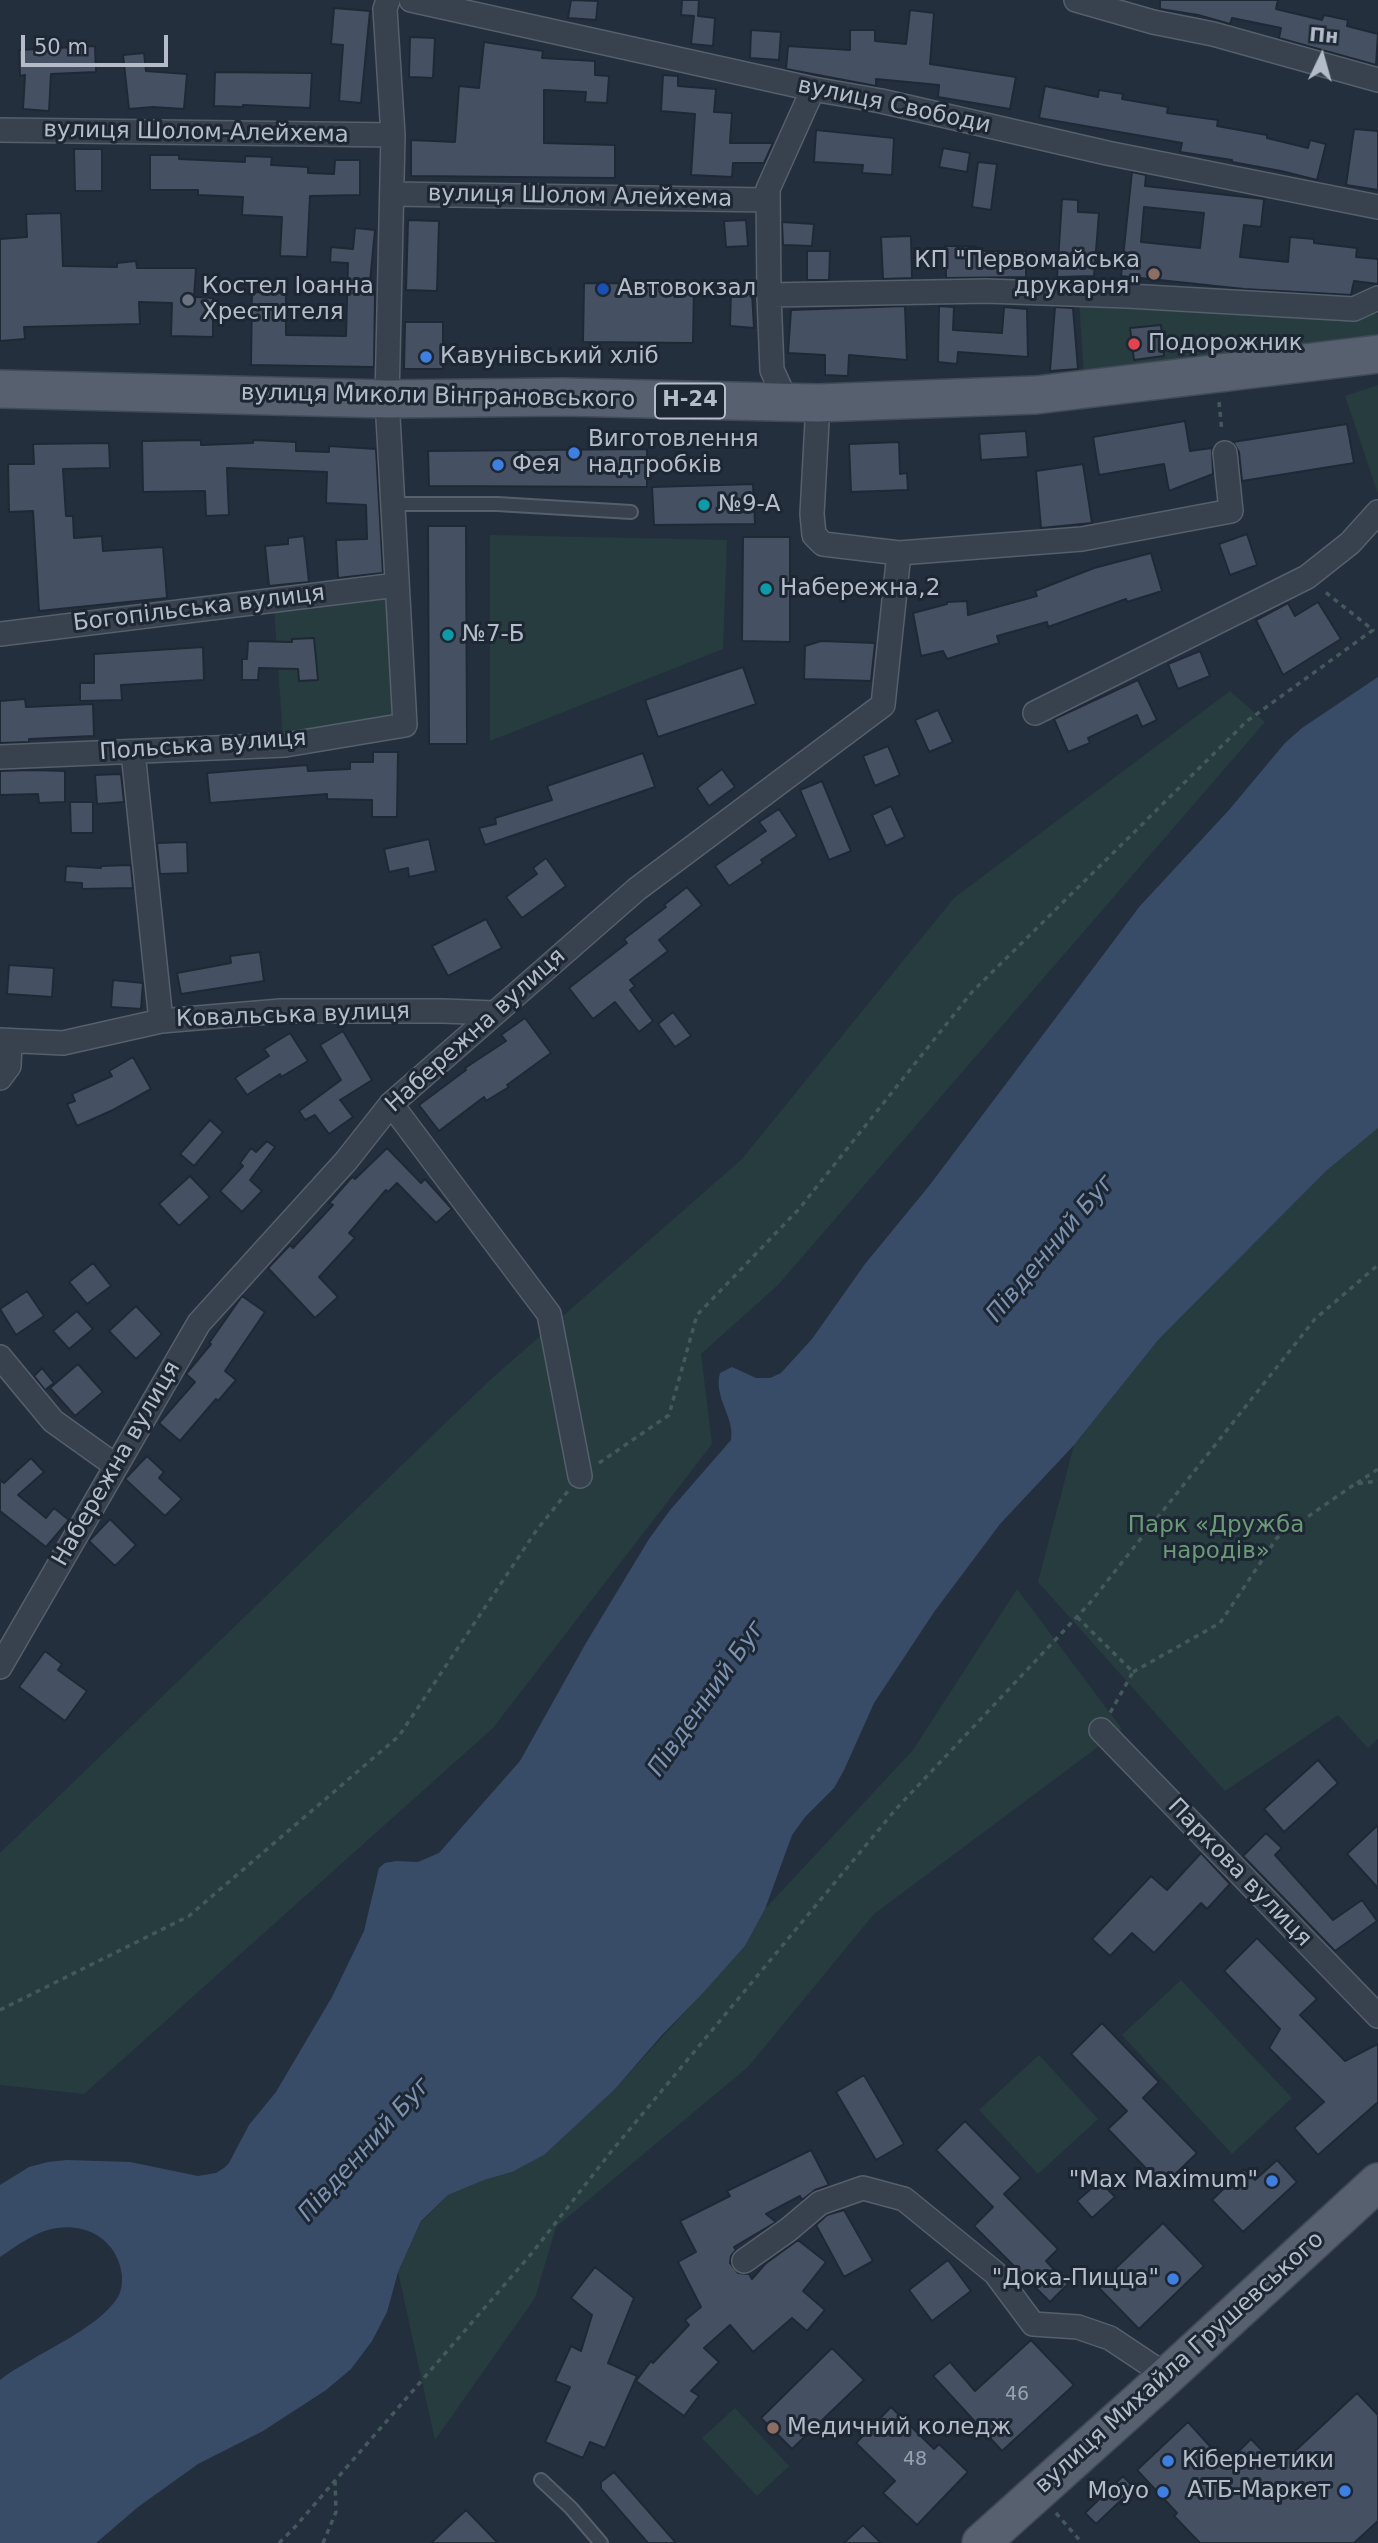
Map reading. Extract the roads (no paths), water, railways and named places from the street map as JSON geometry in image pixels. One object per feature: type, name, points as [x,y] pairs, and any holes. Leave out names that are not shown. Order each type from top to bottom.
[{"type":"main road","name":"вулиця Миколи Вінграновського","points":[[0,389],[387,399],[563,397],[802,403],[1036,395],[1378,354]]},
{"type":"main road","name":"вулиця Михайла Грушевського","points":[[981,2543],[1378,2182]]},
{"type":"street","points":[[387,0],[385,9],[393,135],[387,399],[397,585]]},
{"type":"street","name":"вулиця Свободи","points":[[411,0],[813,89],[881,101],[1107,153],[1378,207]]},
{"type":"street","points":[[1076,0],[1153,22],[1213,34],[1378,80]]},
{"type":"street","points":[[813,89],[768,190],[769,295],[772,370],[802,403],[814,535],[823,544],[899,553],[1082,539],[1231,511],[1225,453]]},
{"type":"street","name":"вулиця Шолом-Алейхема","points":[[0,130],[393,135]]},
{"type":"street","name":"вулиця Шолом Алейхема","points":[[392,194],[768,200]]},
{"type":"street","points":[[769,295],[986,291],[1354,309],[1376,300]]},
{"type":"street","points":[[1035,713],[1307,577],[1350,543],[1378,512]]},
{"type":"street","name":"Набережна вулиця","points":[[1,1662],[199,1323],[346,1161],[391,1104],[637,889],[883,705],[899,553]]},
{"type":"street","name":"Богопільська вулиця","points":[[0,634],[397,585]]},
{"type":"street","name":"Польська вулиця","points":[[0,757],[285,745],[405,725],[397,585]]},
{"type":"street","points":[[133,752],[161,1021]]},
{"type":"street","name":"Ковальська вулиця","points":[[0,1078],[9,1066],[5,1041],[63,1043],[161,1021],[281,1012],[495,1013]]},
{"type":"street","points":[[391,1104],[548,1314],[580,1476]]},
{"type":"street","points":[[0,1357],[53,1421],[116,1466]]},
{"type":"street","name":"Паркова вулиця","points":[[1101,1730],[1378,2016]]},
{"type":"street","points":[[744,2261],[820,2203],[863,2188],[904,2199],[995,2273],[1033,2323],[1078,2328],[1110,2337],[1167,2376]]},
{"type":"lane","points":[[393,504],[497,504],[631,512]]},
{"type":"lane","points":[[541,2480],[572,2508],[601,2543]]},
{"type":"water","name":"Південний Буг","points":[[1378,677],[1378,1128],[1326,1171],[1159,1339],[1074,1445],[1000,1524],[934,1612],[874,1703],[834,1788],[805,1817],[792,1835],[765,1909],[745,1946],[615,2089],[544,2155],[512,2172],[448,2195],[421,2221],[398,2272],[387,2312],[372,2341],[351,2369],[326,2390],[263,2431],[198,2464],[138,2507],[96,2543],[0,2543],[0,2380],[96,2320],[118,2297],[122,2276],[120,2264],[109,2245],[91,2232],[69,2227],[42,2232],[0,2257],[0,2185],[29,2167],[67,2160],[130,2162],[198,2176],[216,2173],[229,2163],[249,2125],[276,2092],[332,1997],[364,1931],[379,1868],[385,1863],[396,1861],[418,1862],[439,1853],[520,1761],[586,1643],[649,1539],[671,1509],[731,1440],[730,1423],[719,1390],[720,1373],[732,1367],[756,1378],[770,1378],[781,1373],[812,1339],[865,1264],[929,1186],[1140,906],[1229,810],[1285,743],[1302,728]]},
{"type":"place","name":"КП \"Первомайська друкарня\"","points":[[1154,274]]},
{"type":"place","name":"Автовокзал","points":[[603,289]]},
{"type":"place","name":"Костел Іоанна Хрестителя","points":[[188,300]]},
{"type":"place","name":"Подорожник","points":[[1134,344]]},
{"type":"place","name":"Кавунівський хліб","points":[[426,357]]},
{"type":"place","name":"Виготовлення надгробків","points":[[574,453]]},
{"type":"place","name":"Фея","points":[[498,465]]},
{"type":"place","name":"№9-А","points":[[704,505]]},
{"type":"place","name":"Набережна,2","points":[[766,589]]},
{"type":"place","name":"№7-Б","points":[[448,635]]},
{"type":"place","name":"\"Max Maximum\"","points":[[1272,2181]]},
{"type":"place","name":"\"Дока-Пицца\"","points":[[1173,2279]]},
{"type":"place","name":"Медичний коледж","points":[[773,2428]]},
{"type":"place","name":"Кібернетики","points":[[1168,2461]]},
{"type":"place","name":"АТБ-Маркет","points":[[1345,2491]]},
{"type":"place","name":"Moyo","points":[[1163,2492]]},
{"type":"park label","name":"Парк «Дружба народів»","points":[[1216,1539]]}]
